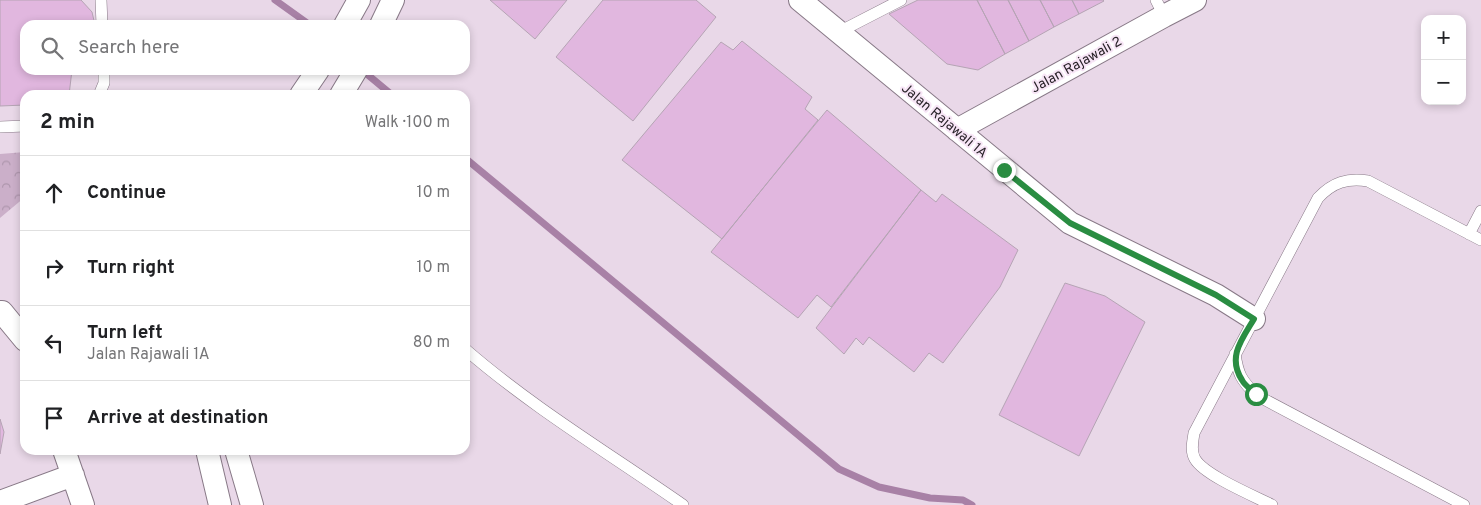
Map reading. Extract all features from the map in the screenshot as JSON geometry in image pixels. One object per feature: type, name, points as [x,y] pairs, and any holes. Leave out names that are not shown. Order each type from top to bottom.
[{"type":"street","points":[[383,20],[393,0]]},
{"type":"street","name":"Jalan Rajawali 1A","points":[[800,0],[1070,223],[1216,295],[1254,319]]},
{"type":"street","name":"Jalan Rajawali 2","points":[[957,130],[1160,8],[1196,0]]},
{"type":"street","points":[[304,90],[315,75]]},
{"type":"street","points":[[344,90],[353,75]]},
{"type":"street","points":[[0,312],[20,334]]},
{"type":"street","points":[[66,455],[83,505]]},
{"type":"street","points":[[208,455],[220,505]]},
{"type":"street","points":[[237,455],[252,505]]},
{"type":"street","points":[[0,502],[73,475]]},
{"type":"lane","points":[[101,0],[102,20]]},
{"type":"lane","points":[[839,32],[901,0]]},
{"type":"lane","points":[[101,90],[104,83],[104,75]]},
{"type":"lane","points":[[0,127],[20,126]]},
{"type":"lane","points":[[1272,505],[1203,469],[1194,459],[1192,448],[1194,433],[1318,198],[1326,189],[1338,183],[1354,179],[1368,180],[1481,240]]},
{"type":"lane","points":[[1469,234],[1481,211]]},
{"type":"lane","points":[[470,354],[485,367],[560,422],[683,505]]},
{"type":"lane","points":[[1235,354],[1242,381],[1256,394],[1464,505]]},
{"type":"green space","points":[[20,152],[20,201],[0,218],[0,154]]},
{"type":"building","points":[[0,0],[81,0],[92,12],[94,20],[20,20],[20,75],[71,75],[70,90],[20,90],[20,105],[0,106]]},
{"type":"building","points":[[490,0],[567,0],[535,39]]},
{"type":"building","points":[[603,0],[696,0],[716,17],[633,121],[556,57]]},
{"type":"building","points":[[918,0],[977,0],[1005,54],[978,70],[947,64],[889,14]]},
{"type":"building","points":[[977,0],[1008,0],[1029,41],[1005,54]]},
{"type":"building","points":[[1008,0],[1040,0],[1054,27],[1029,41]]},
{"type":"building","points":[[1040,0],[1072,0],[1079,14],[1054,27]]},
{"type":"building","points":[[1072,0],[1103,0],[1104,1],[1079,14]]},
{"type":"building","points":[[742,41],[812,97],[805,109],[818,120],[722,239],[622,160],[721,42],[733,50]]},
{"type":"building","points":[[827,110],[921,190],[831,307],[817,295],[798,318],[711,252]]},
{"type":"building","points":[[921,190],[936,202],[942,194],[1018,250],[1000,287],[943,363],[929,353],[914,372],[869,337],[863,345],[856,338],[844,354],[816,328]]},
{"type":"building","points":[[1065,283],[1105,296],[1145,322],[1079,456],[999,415]]},
{"type":"building","points":[[0,419],[4,432],[0,454]]},
{"type":"waterway","points":[[275,0],[303,20]]},
{"type":"waterway","points":[[368,75],[386,90]]},
{"type":"waterway","points":[[470,162],[839,469],[879,487],[930,498],[963,500],[972,505]]},
{"type":"route","points":[[1004,170],[1070,223],[1216,295],[1254,319],[1235,354],[1242,381],[1256,394]]}]
